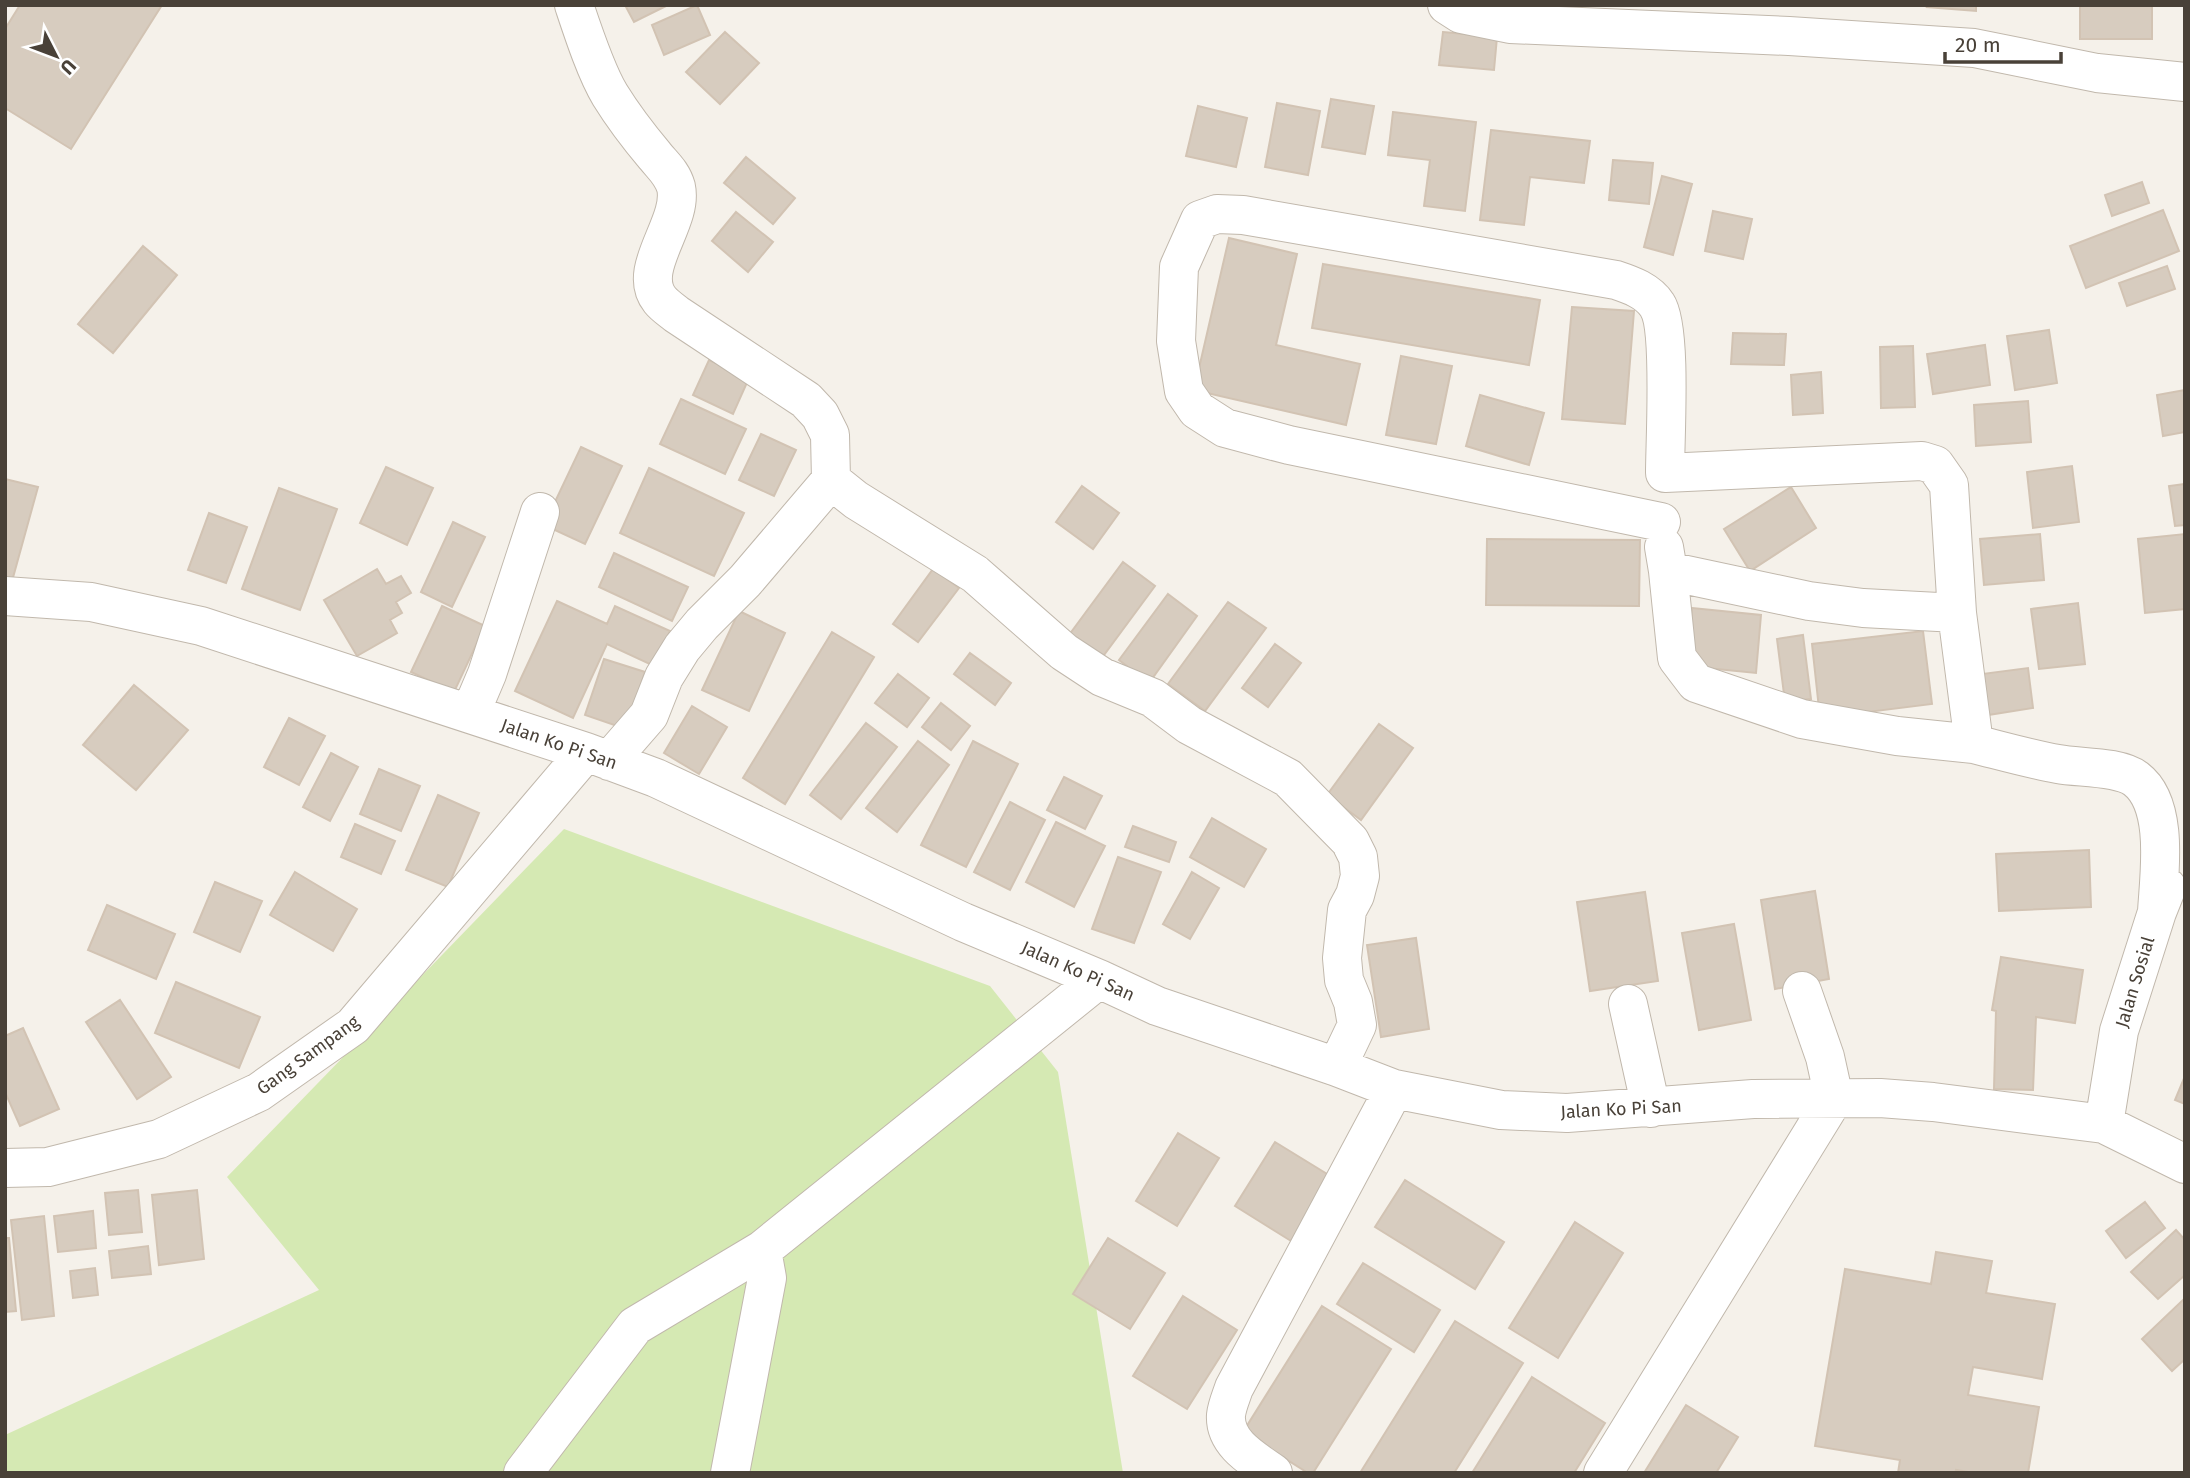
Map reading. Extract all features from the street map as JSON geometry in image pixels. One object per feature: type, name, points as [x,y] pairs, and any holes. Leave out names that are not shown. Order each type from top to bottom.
[{"type":"street","points":[[574,5],[609,93],[655,157],[670,173],[676,187],[677,201],[670,229],[656,259],[653,280],[659,298],[676,314],[806,400],[820,415],[830,435],[831,480],[856,500],[975,574],[1064,652],[1102,677],[1153,698],[1189,724],[1289,778],[1350,841],[1358,857],[1360,876],[1355,895],[1347,910],[1342,958],[1344,980],[1353,1002],[1357,1025],[1337,1067]]},
{"type":"street","points":[[1447,5],[1461,14],[1510,24],[1974,48],[2097,73],[2185,82]]},
{"type":"street","points":[[1661,522],[1289,445],[1225,428],[1197,410],[1184,391],[1176,341],[1179,267],[1200,220],[1217,214],[1243,215],[1616,280],[1634,286],[1656,303],[1666,328],[1665,473],[1661,522],[1677,658],[1696,683],[1802,719],[1896,736],[1974,744],[2057,764],[2114,771],[2136,779],[2150,797],[2161,834],[2157,912]]},
{"type":"street","points":[[1665,473],[1922,461],[1934,465],[1949,485],[1957,613],[1974,744]]},
{"type":"street","name":"Gang Sampang","points":[[5,1168],[48,1167],[159,1139],[259,1092],[354,1026],[598,756],[649,715],[664,677],[681,648],[746,581],[831,480]]},
{"type":"street","points":[[470,714],[492,661],[540,512]]},
{"type":"street","points":[[1668,571],[1810,601],[1863,608],[1957,613]]},
{"type":"street","name":"Jalan Ko Pi San","points":[[5,596],[91,602],[201,626],[598,756],[656,778],[963,922],[1157,1006],[1394,1089],[1501,1110],[1567,1113],[1754,1099],[1834,1098],[1933,1102],[2104,1124],[2185,1164]]},
{"type":"street","name":"Jalan Sosial","points":[[2104,1124],[2119,1031],[2157,912],[2185,845]]},
{"type":"street","points":[[523,1473],[635,1326],[762,1250],[1099,979]]},
{"type":"street","points":[[1603,1473],[1834,1098],[1825,1057],[1802,991]]},
{"type":"street","points":[[1628,1004],[1651,1108]]},
{"type":"street","points":[[1273,1473],[1246,1455],[1229,1435],[1226,1416],[1234,1388],[1394,1089]]},
{"type":"street","points":[[730,1473],[767,1278],[762,1250]]},
{"type":"green space","points":[[564,829],[990,986],[1058,1072],[1123,1473],[5,1473],[5,1435],[319,1290],[227,1177]]},
{"type":"building","points":[[20,5],[162,5],[71,149],[5,108],[5,29]]},
{"type":"building","points":[[625,5],[668,5],[634,22]]},
{"type":"building","points":[[697,5],[710,35],[664,55],[652,25]]},
{"type":"building","points":[[1976,5],[1976,11],[1927,7]]},
{"type":"building","points":[[2080,5],[2152,5],[2152,39],[2080,39]]},
{"type":"building","points":[[725,32],[759,63],[720,104],[686,72]]},
{"type":"building","points":[[1443,32],[1497,37],[1494,70],[1439,65]]},
{"type":"building","points":[[1331,99],[1374,106],[1365,154],[1322,147]]},
{"type":"building","points":[[1277,103],[1320,111],[1308,175],[1265,167]]},
{"type":"building","points":[[1198,106],[1247,118],[1236,167],[1186,156]]},
{"type":"building","points":[[1393,112],[1476,122],[1465,211],[1424,206],[1430,160],[1388,155]]},
{"type":"building","points":[[1491,130],[1590,141],[1584,183],[1530,177],[1524,225],[1480,220]]},
{"type":"building","points":[[746,157],[795,198],[773,224],[724,183]]},
{"type":"building","points":[[1613,160],[1653,163],[1649,204],[1609,200]]},
{"type":"building","points":[[1662,176],[1692,184],[1673,255],[1644,247]]},
{"type":"building","points":[[2142,182],[2149,203],[2112,216],[2105,195]]},
{"type":"building","points":[[2163,210],[2179,251],[2086,288],[2070,246]]},
{"type":"building","points":[[1713,211],[1752,219],[1743,259],[1705,251]]},
{"type":"building","points":[[736,212],[773,242],[748,272],[712,241]]},
{"type":"building","points":[[1229,238],[1297,254],[1276,345],[1360,364],[1346,425],[1194,390]]},
{"type":"building","points":[[143,246],[177,275],[113,353],[78,324]]},
{"type":"building","points":[[1323,264],[1540,300],[1529,365],[1312,328]]},
{"type":"building","points":[[2167,266],[2175,289],[2127,306],[2119,283]]},
{"type":"building","points":[[1572,307],[1634,311],[1625,424],[1562,419]]},
{"type":"building","points":[[2049,330],[2057,383],[2015,390],[2007,336]]},
{"type":"building","points":[[1733,333],[1786,334],[1784,365],[1731,364]]},
{"type":"building","points":[[1985,345],[1990,385],[1933,394],[1927,354]]},
{"type":"building","points":[[1913,346],[1915,407],[1881,408],[1880,347]]},
{"type":"building","points":[[1401,356],[1452,366],[1436,444],[1386,435]]},
{"type":"building","points":[[709,360],[749,378],[733,414],[693,395]]},
{"type":"building","points":[[1821,372],[1823,413],[1793,415],[1791,375]]},
{"type":"building","points":[[2185,390],[2185,432],[2163,436],[2157,395]]},
{"type":"building","points":[[1480,395],[1544,413],[1529,465],[1466,446]]},
{"type":"building","points":[[681,399],[746,429],[725,474],[660,444]]},
{"type":"building","points":[[2028,401],[2031,442],[1976,446],[1974,405]]},
{"type":"building","points":[[761,434],[796,450],[774,496],[739,480]]},
{"type":"building","points":[[581,447],[622,466],[585,544],[544,525]]},
{"type":"building","points":[[2072,466],[2079,522],[2033,528],[2027,472]]},
{"type":"building","points":[[386,467],[433,488],[407,545],[360,523]]},
{"type":"building","points":[[649,468],[744,513],[714,576],[620,533]]},
{"type":"building","points":[[5,479],[38,487],[9,592],[5,591]]},
{"type":"building","points":[[2185,484],[2185,525],[2175,526],[2169,486]]},
{"type":"building","points":[[1082,486],[1119,513],[1093,549],[1056,522]]},
{"type":"building","points":[[1791,487],[1816,528],[1750,571],[1724,529]]},
{"type":"building","points":[[279,488],[337,509],[300,610],[242,589]]},
{"type":"building","points":[[209,513],[247,527],[226,583],[188,570]]},
{"type":"building","points":[[453,522],[485,537],[452,607],[421,592]]},
{"type":"building","points":[[2040,534],[2044,580],[1984,585],[1980,539]]},
{"type":"building","points":[[2185,534],[2185,609],[2145,613],[2138,539]]},
{"type":"building","points":[[1487,539],[1640,540],[1639,606],[1486,605]]},
{"type":"building","points":[[614,553],[688,587],[672,621],[599,587]]},
{"type":"building","points":[[1123,562],[1155,586],[1101,659],[1069,635]]},
{"type":"building","points":[[377,569],[386,584],[401,576],[411,593],[396,602],[402,613],[390,620],[397,633],[357,656],[324,600]]},
{"type":"building","points":[[933,569],[959,588],[918,642],[893,624]]},
{"type":"building","points":[[1168,594],[1197,616],[1149,683],[1119,660]]},
{"type":"building","points":[[557,601],[607,624],[615,606],[670,631],[654,666],[607,644],[573,718],[515,691]]},
{"type":"building","points":[[1228,602],[1266,628],[1205,711],[1168,684]]},
{"type":"building","points":[[2078,603],[2085,664],[2039,669],[2031,609]]},
{"type":"building","points":[[442,606],[485,626],[454,692],[411,672]]},
{"type":"building","points":[[1692,608],[1761,615],[1756,673],[1687,666]]},
{"type":"building","points":[[739,611],[785,633],[749,711],[702,690]]},
{"type":"building","points":[[1923,631],[1932,704],[1820,718],[1812,644]]},
{"type":"building","points":[[832,632],[874,657],[785,804],[743,778]]},
{"type":"building","points":[[1803,635],[1811,699],[1785,702],[1777,639]]},
{"type":"building","points":[[1275,644],[1301,663],[1268,707],[1242,688]]},
{"type":"building","points":[[970,653],[1011,683],[995,705],[954,674]]},
{"type":"building","points":[[604,659],[645,672],[626,729],[585,715]]},
{"type":"building","points":[[2028,668],[2033,708],[1988,715],[1982,674]]},
{"type":"building","points":[[898,674],[929,698],[907,727],[875,703]]},
{"type":"building","points":[[134,685],[188,730],[136,790],[83,745]]},
{"type":"building","points":[[941,703],[970,726],[951,750],[922,727]]},
{"type":"building","points":[[692,706],[727,727],[699,774],[664,753]]},
{"type":"building","points":[[289,718],[325,736],[299,785],[264,767]]},
{"type":"building","points":[[866,723],[897,747],[841,819],[810,795]]},
{"type":"building","points":[[1379,724],[1413,748],[1361,820],[1327,795]]},
{"type":"building","points":[[918,741],[949,765],[897,832],[866,808]]},
{"type":"building","points":[[973,741],[1018,764],[966,867],[921,845]]},
{"type":"building","points":[[331,753],[358,767],[330,821],[303,807]]},
{"type":"building","points":[[379,769],[420,786],[401,831],[360,814]]},
{"type":"building","points":[[1064,777],[1102,796],[1085,829],[1047,810]]},
{"type":"building","points":[[438,795],[479,813],[448,887],[406,870]]},
{"type":"building","points":[[1010,802],[1045,820],[1010,890],[974,872]]},
{"type":"building","points":[[1212,818],[1266,849],[1244,887],[1190,857]]},
{"type":"building","points":[[1056,822],[1105,846],[1074,907],[1026,882]]},
{"type":"building","points":[[355,824],[395,841],[381,874],[341,857]]},
{"type":"building","points":[[1133,826],[1176,842],[1169,862],[1125,847]]},
{"type":"building","points":[[2089,850],[2091,907],[1999,911],[1996,854]]},
{"type":"building","points":[[1118,857],[1161,872],[1134,943],[1092,929]]},
{"type":"building","points":[[295,872],[357,909],[333,951],[270,915]]},
{"type":"building","points":[[1192,872],[1219,888],[1190,939],[1163,924]]},
{"type":"building","points":[[215,882],[262,901],[240,952],[194,932]]},
{"type":"building","points":[[1815,891],[1829,979],[1775,989],[1761,900]]},
{"type":"building","points":[[1645,892],[1658,981],[1590,991],[1577,902]]},
{"type":"building","points":[[107,905],[175,934],[156,979],[88,950]]},
{"type":"building","points":[[1734,924],[1751,1020],[1699,1030],[1682,933]]},
{"type":"building","points":[[1416,938],[1429,1029],[1381,1037],[1367,945]]},
{"type":"building","points":[[2001,957],[2083,970],[2075,1023],[2036,1017],[2033,1090],[1994,1089],[1996,1011],[1992,1010]]},
{"type":"building","points":[[176,982],[260,1017],[239,1068],[155,1033]]},
{"type":"building","points":[[120,1000],[171,1077],[137,1099],[86,1022]]},
{"type":"building","points":[[23,1028],[59,1109],[20,1126],[5,1092],[5,1036]]},
{"type":"building","points":[[2185,1076],[2185,1104],[2175,1100]]},
{"type":"building","points":[[1178,1133],[1219,1158],[1177,1226],[1136,1201]]},
{"type":"building","points":[[1275,1142],[1332,1177],[1291,1241],[1235,1206]]},
{"type":"building","points":[[1405,1180],[1504,1242],[1475,1289],[1375,1227]]},
{"type":"building","points":[[138,1190],[142,1232],[109,1235],[105,1193]]},
{"type":"building","points":[[197,1190],[204,1259],[159,1265],[152,1195]]},
{"type":"building","points":[[2145,1202],[2165,1228],[2126,1258],[2106,1231]]},
{"type":"building","points":[[93,1211],[96,1248],[58,1252],[54,1216]]},
{"type":"building","points":[[44,1216],[54,1316],[22,1320],[11,1220]]},
{"type":"building","points":[[1575,1222],[1623,1253],[1558,1358],[1509,1328]]},
{"type":"building","points":[[2176,1230],[2185,1240],[2185,1275],[2158,1299],[2131,1272]]},
{"type":"building","points":[[5,1238],[9,1238],[16,1311],[5,1312]]},
{"type":"building","points":[[1108,1238],[1165,1273],[1130,1329],[1073,1294]]},
{"type":"building","points":[[148,1246],[151,1274],[112,1278],[109,1251]]},
{"type":"building","points":[[1936,1252],[1992,1261],[1986,1293],[2055,1304],[2042,1379],[1973,1367],[1968,1395],[2039,1407],[2028,1473],[1974,1473],[1956,1470],[1955,1473],[1898,1473],[1900,1460],[1815,1446],[1845,1269],[1931,1284]]},
{"type":"building","points":[[1363,1263],[1440,1310],[1414,1352],[1337,1304]]},
{"type":"building","points":[[95,1268],[98,1295],[73,1298],[70,1271]]},
{"type":"building","points":[[1183,1296],[1237,1330],[1187,1409],[1133,1376]]},
{"type":"building","points":[[2185,1298],[2185,1359],[2172,1371],[2142,1339]]},
{"type":"building","points":[[1322,1306],[1391,1349],[1313,1473],[1308,1473],[1243,1432]]},
{"type":"building","points":[[1455,1321],[1523,1363],[1454,1473],[1360,1473]]},
{"type":"building","points":[[1532,1377],[1605,1423],[1574,1473],[1472,1473]]},
{"type":"building","points":[[1686,1405],[1738,1437],[1716,1473],[1644,1473]]}]
